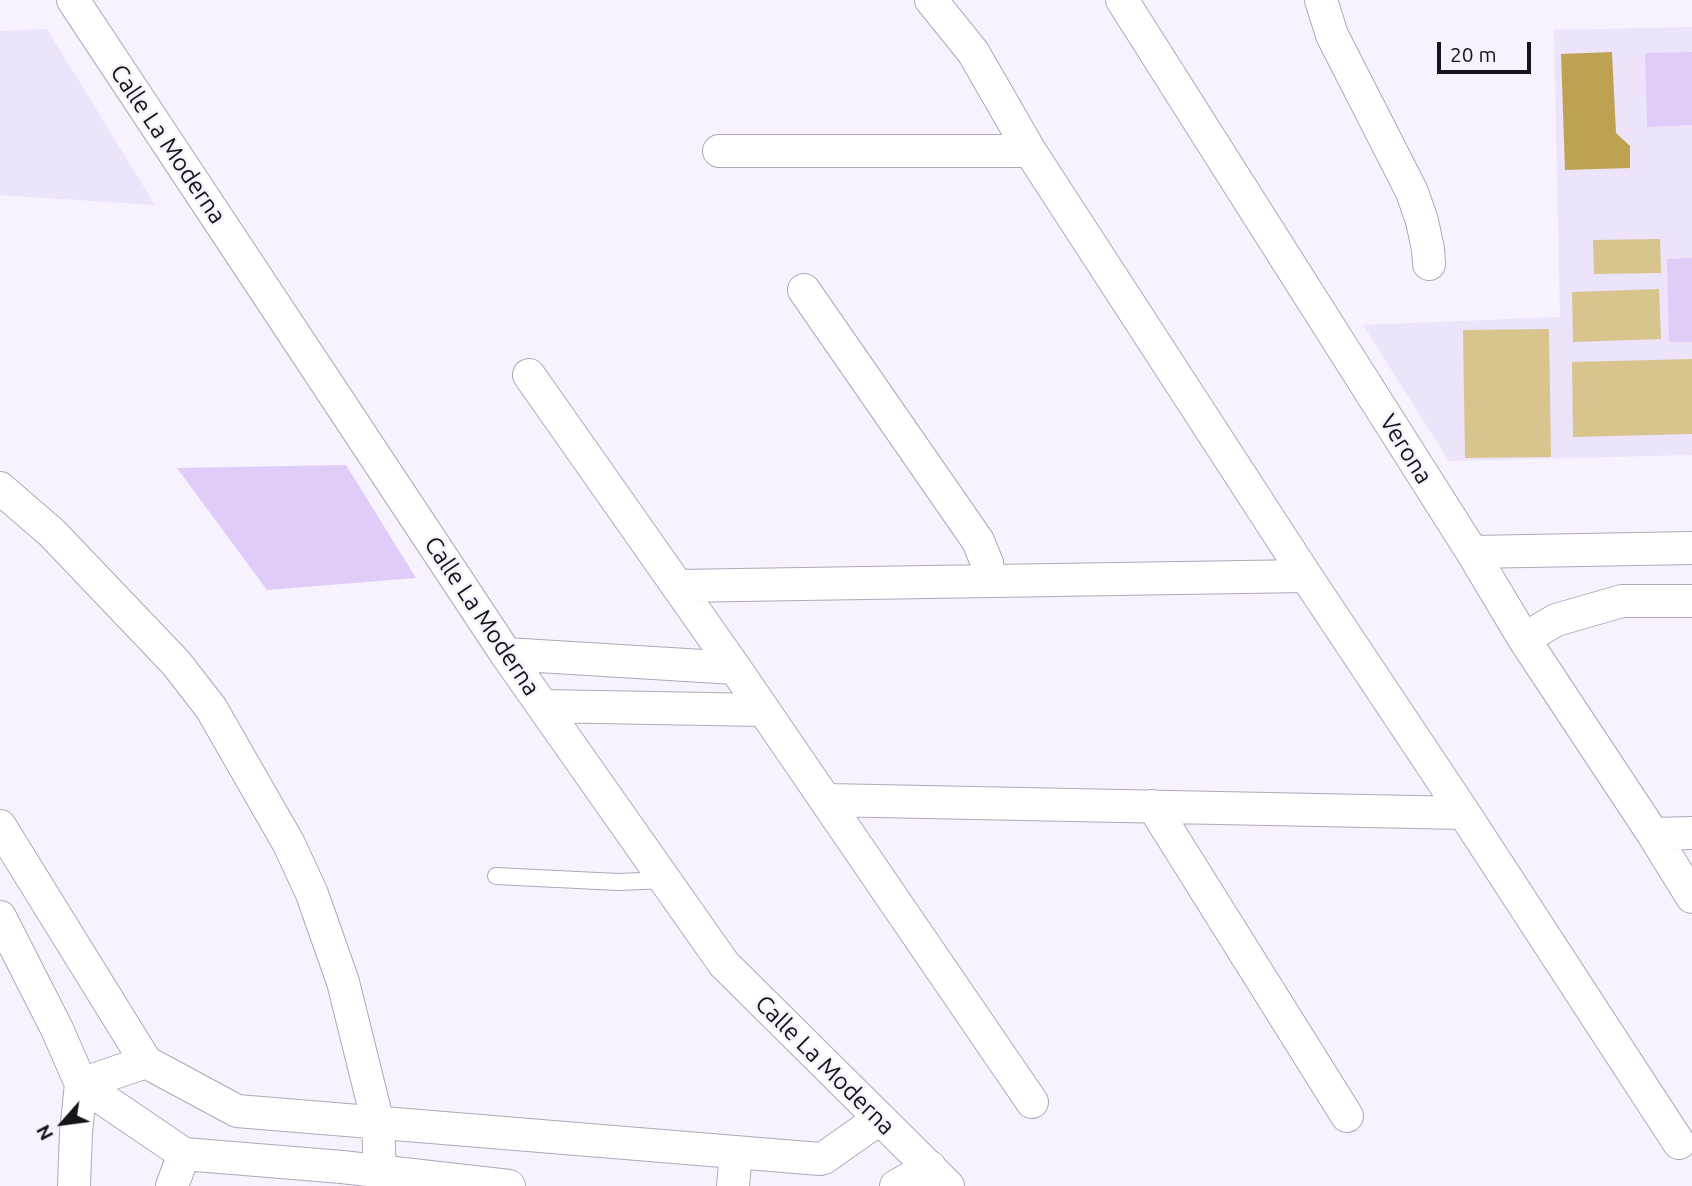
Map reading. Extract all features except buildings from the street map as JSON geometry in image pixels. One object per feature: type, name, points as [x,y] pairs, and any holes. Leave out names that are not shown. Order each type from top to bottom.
[{"type":"street","name":"Calle La Moderna","points":[[73,0],[506,654],[724,964],[939,1177]]},
{"type":"street","points":[[931,0],[973,52],[1030,151],[1679,1143]]},
{"type":"street","name":"Verona","points":[[1122,0],[1472,552],[1524,639],[1692,897]]},
{"type":"street","points":[[1321,0],[1332,35],[1412,192],[1422,221],[1429,264]]},
{"type":"street","points":[[719,151],[1030,151]]},
{"type":"street","points":[[803,290],[978,541],[987,563],[989,580]]},
{"type":"street","points":[[529,375],[735,667],[1032,1102]]},
{"type":"street","points":[[0,488],[51,533],[176,663],[211,708],[289,844],[312,894],[343,982],[378,1123],[380,1173]]},
{"type":"street","points":[[1472,552],[1692,548]]},
{"type":"street","points":[[677,586],[1306,576]]},
{"type":"street","points":[[1524,639],[1556,620],[1622,601],[1692,601]]},
{"type":"street","points":[[506,654],[735,667]]},
{"type":"street","points":[[543,706],[763,710]]},
{"type":"street","points":[[827,800],[1464,813]]},
{"type":"street","points":[[1153,806],[1347,1116]]},
{"type":"street","points":[[0,826],[146,1062],[237,1111],[822,1159],[879,1119]]},
{"type":"street","points":[[1653,834],[1692,834]]},
{"type":"street","points":[[0,917],[57,1029],[81,1084],[74,1186]]},
{"type":"street","points":[[81,1084],[146,1062]]},
{"type":"street","points":[[81,1084],[184,1154],[342,1167],[509,1186]]},
{"type":"street","points":[[733,1186],[736,1153]]},
{"type":"street","points":[[172,1186],[184,1154]]},
{"type":"street","points":[[896,1186],[939,1177]]},
{"type":"lane","points":[[496,876],[618,882],[665,880]]},
{"type":"shaded area","points":[[1692,27],[1692,455],[1449,461],[1363,325],[1560,317],[1554,30]]},
{"type":"shaded area","points":[[47,29],[155,205],[0,195],[0,31]]},
{"type":"shaded area","points":[[1612,52],[1616,133],[1630,146],[1630,168],[1565,170],[1561,54]]},
{"type":"shaded area","points":[[1660,239],[1661,273],[1594,274],[1593,240]]},
{"type":"shaded area","points":[[1659,289],[1661,339],[1573,342],[1572,292]]},
{"type":"shaded area","points":[[1549,329],[1551,457],[1465,458],[1463,330]]},
{"type":"shaded area","points":[[1692,359],[1692,434],[1573,437],[1572,362]]}]
